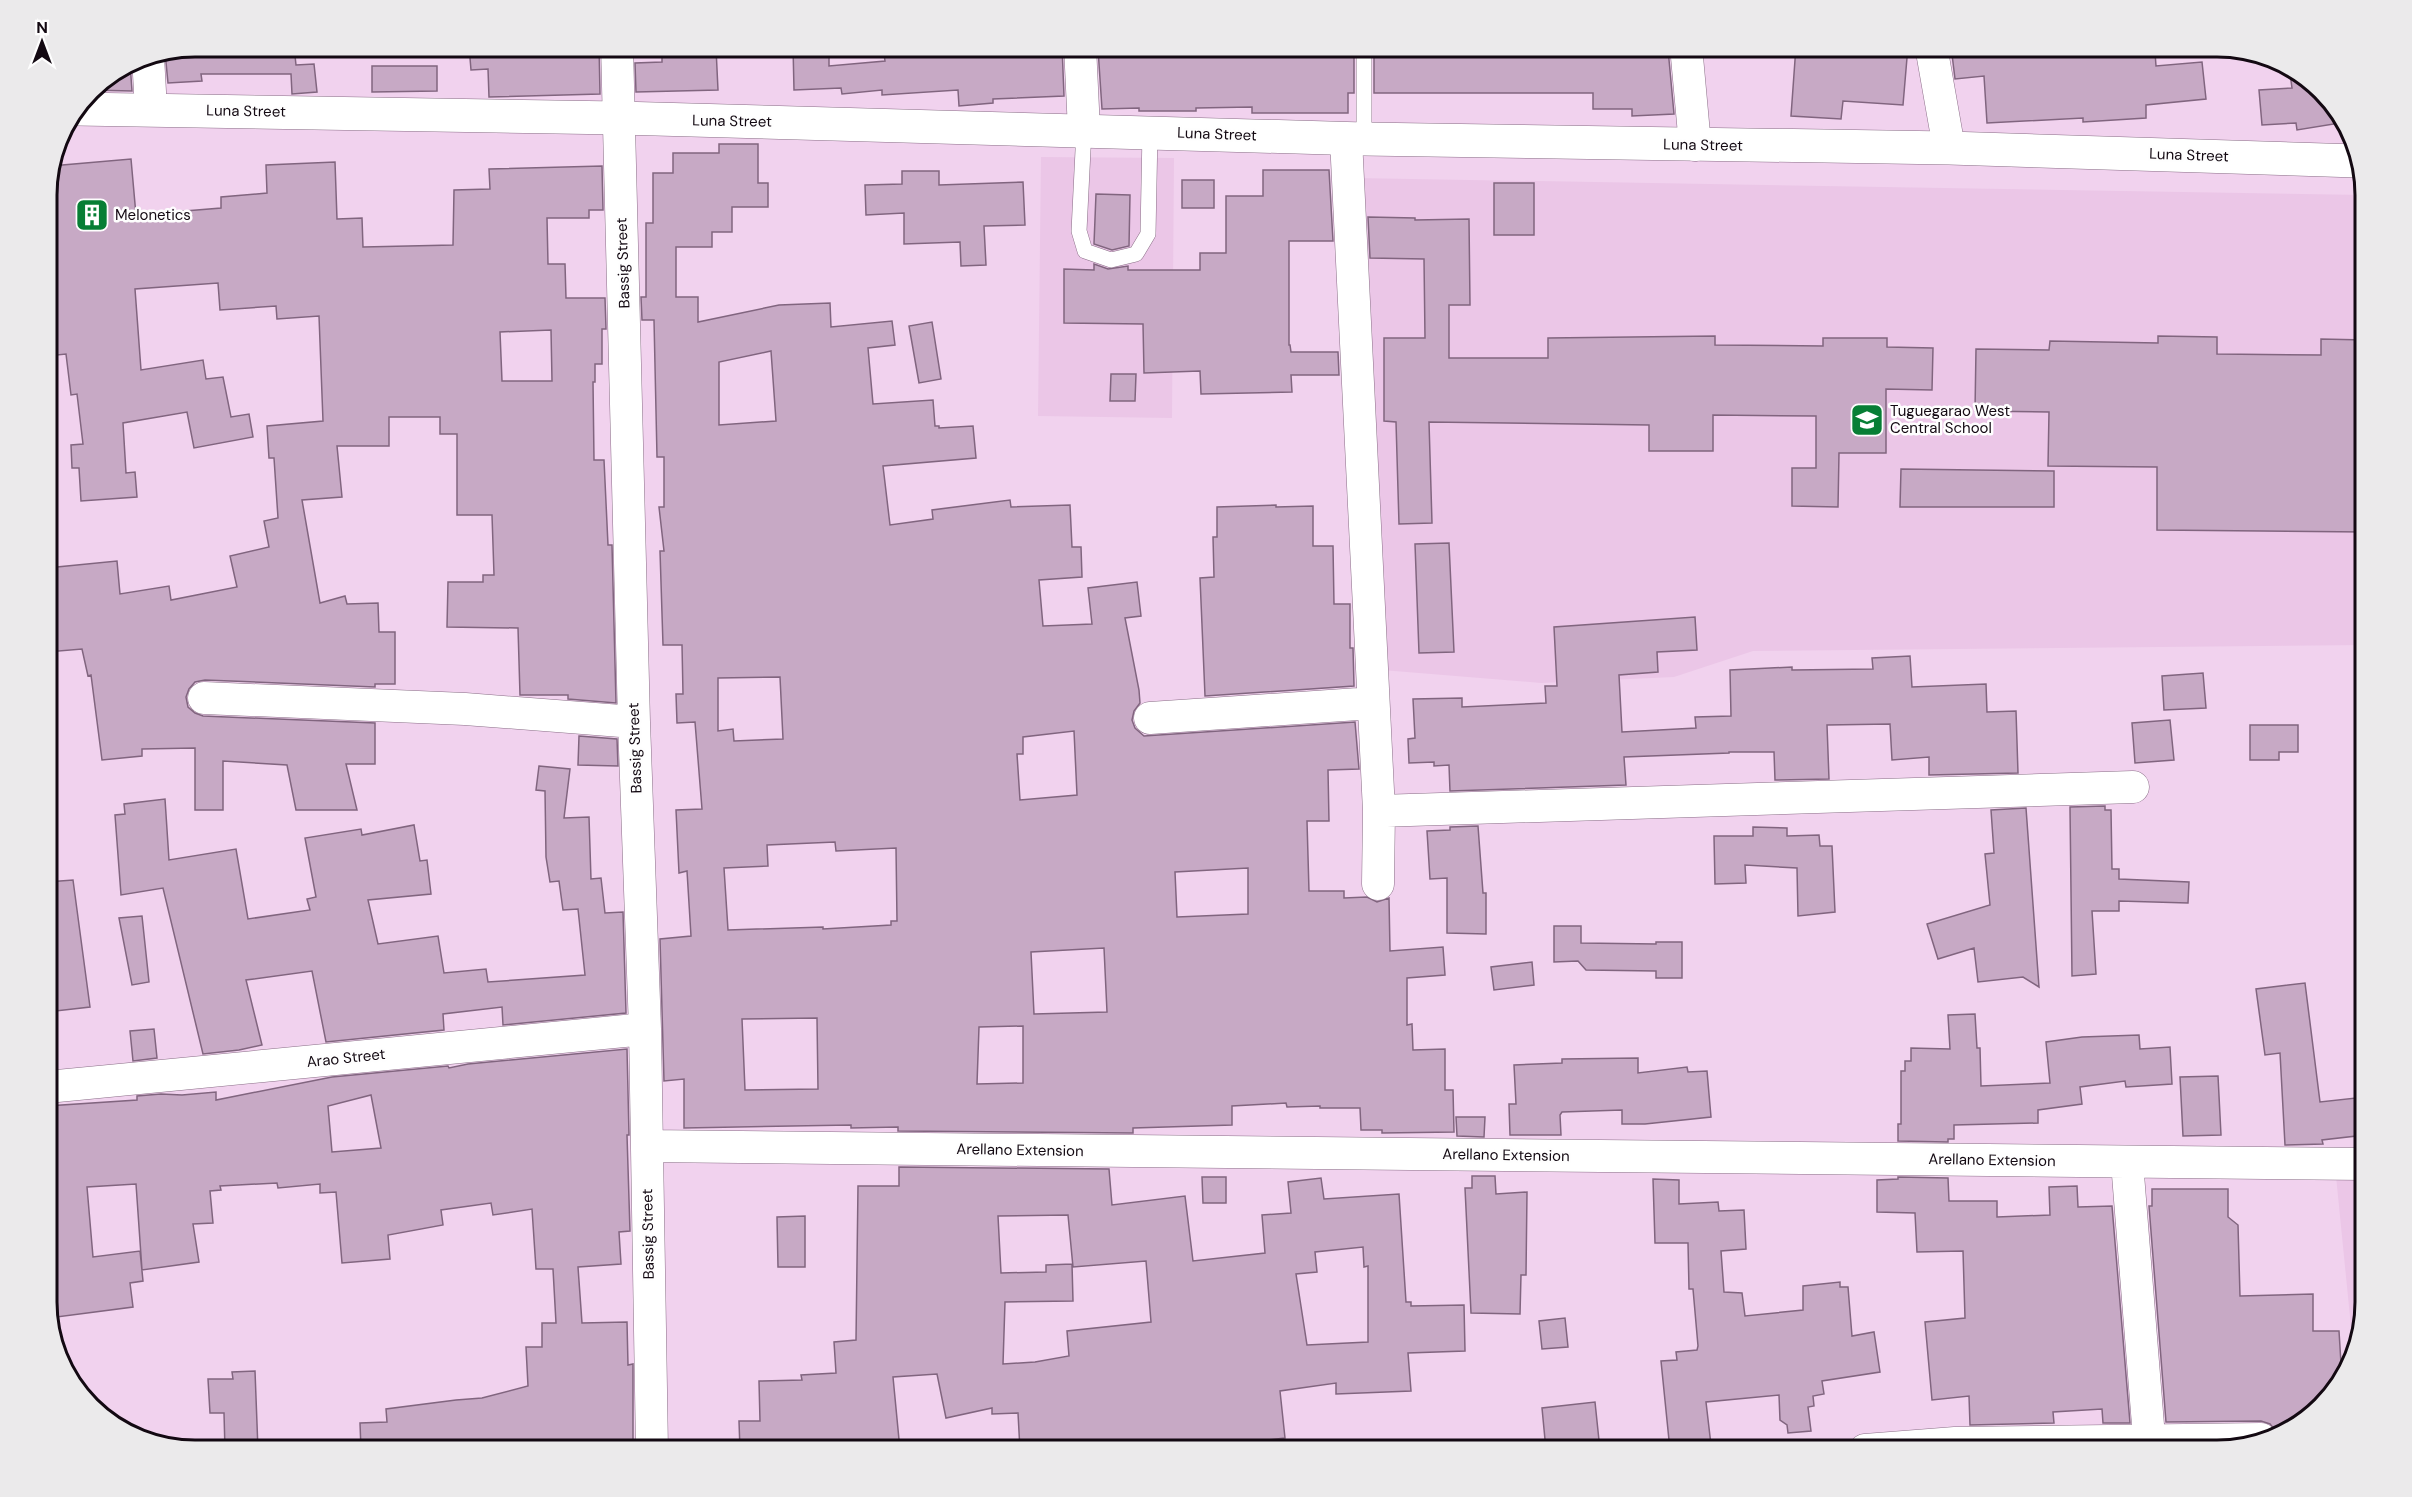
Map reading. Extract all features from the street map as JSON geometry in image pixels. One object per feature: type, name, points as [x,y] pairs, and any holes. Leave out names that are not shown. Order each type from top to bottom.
[{"type":"main road","name":"Luna Street","points":[[87,109],[619,118],[1355,139],[1949,148],[2350,160]]},
{"type":"street","name":"Bassig Street","points":[[617,57],[634,722],[645,1029],[652,1440]]},
{"type":"street","points":[[1081,57],[1084,130]]},
{"type":"street","points":[[1687,57],[1695,144]]},
{"type":"street","points":[[1933,57],[1949,148]]},
{"type":"street","points":[[149,65],[151,110]]},
{"type":"street","points":[[1355,139],[1373,703],[1379,810],[1378,884]]},
{"type":"street","points":[[204,698],[465,709],[634,722]]},
{"type":"street","points":[[1150,718],[1373,703]]},
{"type":"street","points":[[1379,810],[2133,787]]},
{"type":"street","name":"Arao Street","points":[[57,1086],[645,1029]]},
{"type":"street","name":"Arellano Extension","points":[[647,1146],[2355,1164]]},
{"type":"street","points":[[2127,1162],[2150,1440]]},
{"type":"lane","points":[[1355,139],[1363,57]]},
{"type":"lane","points":[[1084,130],[1079,231],[1085,251],[1111,260],[1136,254],[1148,234],[1150,132]]},
{"type":"shaded area","points":[[1041,157],[1174,158],[1172,418],[1038,416]]},
{"type":"shaded area","name":"Tuguegarao West Central School","points":[[1354,178],[2355,195],[2355,645],[1753,651],[1674,677],[1541,683],[1382,670]]},
{"type":"shaded area","points":[[2336,1176],[2355,1177],[2355,1302],[2351,1331]]},
{"type":"building","points":[[186,57],[295,57],[296,65],[314,64],[317,92],[292,94],[291,74],[201,74],[202,81],[168,83],[166,61],[168,60]]},
{"type":"building","points":[[470,57],[599,57],[600,94],[489,97],[488,69],[471,70]]},
{"type":"building","points":[[662,57],[716,57],[718,90],[636,92],[635,63],[662,62]]},
{"type":"building","points":[[793,57],[829,57],[829,66],[885,61],[884,57],[1062,57],[1064,96],[993,99],[993,103],[959,106],[958,90],[882,95],[882,90],[842,94],[841,88],[794,90]]},
{"type":"building","points":[[1099,57],[1354,57],[1354,93],[1348,93],[1348,113],[1252,113],[1252,107],[1196,108],[1196,111],[1102,109]]},
{"type":"building","points":[[1374,57],[1669,57],[1674,114],[1632,116],[1632,109],[1593,109],[1593,93],[1374,93]]},
{"type":"building","points":[[1795,57],[1907,57],[1903,105],[1843,101],[1841,119],[1791,116]]},
{"type":"building","points":[[1952,57],[2155,57],[2156,66],[2202,62],[2206,99],[2146,105],[2146,118],[2083,122],[2083,118],[1987,123],[1984,76],[1955,79]]},
{"type":"building","points":[[372,66],[437,66],[437,91],[372,92]]},
{"type":"building","points":[[131,74],[132,91],[105,90]]},
{"type":"building","points":[[2291,79],[2314,98],[2335,124],[2297,130],[2296,123],[2262,125],[2259,90],[2292,88]]},
{"type":"building","points":[[719,144],[758,144],[758,183],[768,183],[768,207],[732,207],[732,232],[712,232],[712,247],[676,247],[676,297],[698,297],[698,322],[779,305],[830,303],[831,327],[892,321],[895,345],[868,348],[873,404],[933,400],[935,426],[939,428],[973,426],[976,458],[883,466],[890,525],[933,519],[932,510],[1010,500],[1011,507],[1070,505],[1072,547],[1081,547],[1082,577],[1039,580],[1043,626],[1092,624],[1088,588],[1137,582],[1141,616],[1125,618],[1140,703],[1134,711],[1132,720],[1135,728],[1144,736],[1355,722],[1359,769],[1328,770],[1329,821],[1307,821],[1309,891],[1344,891],[1344,898],[1367,897],[1377,902],[1389,898],[1390,951],[1443,947],[1445,975],[1407,978],[1407,1025],[1412,1024],[1413,1050],[1445,1049],[1445,1090],[1453,1090],[1454,1132],[1382,1133],[1382,1130],[1361,1130],[1360,1108],[1287,1107],[1286,1103],[1232,1106],[1232,1125],[1133,1128],[1133,1133],[898,1131],[898,1127],[851,1128],[851,1125],[684,1128],[684,1079],[664,1081],[660,939],[691,936],[687,871],[679,873],[676,810],[702,809],[695,722],[677,723],[676,694],[683,694],[682,645],[663,645],[660,551],[664,551],[659,507],[664,507],[664,457],[657,457],[654,320],[642,320],[641,297],[646,297],[646,223],[653,223],[653,173],[673,173],[673,153],[719,153]],"holes":[[[771,351],[776,421],[719,425],[719,362]],[[780,677],[783,739],[734,741],[733,729],[718,731],[718,678]],[[1074,731],[1077,795],[1020,800],[1017,754],[1023,754],[1023,737]],[[835,842],[836,851],[896,848],[897,921],[891,921],[891,925],[823,929],[823,927],[728,930],[724,868],[768,866],[767,845]],[[1248,868],[1248,914],[1177,917],[1175,872]],[[1104,948],[1107,1012],[1034,1014],[1031,952]],[[817,1018],[818,1089],[745,1090],[742,1019]],[[1023,1026],[1023,1083],[977,1084],[979,1027]]]},
{"type":"building","points":[[131,159],[136,215],[221,208],[221,197],[267,193],[266,165],[335,162],[337,219],[362,218],[363,247],[453,245],[454,190],[490,189],[489,169],[602,166],[603,210],[589,210],[589,218],[547,218],[548,264],[565,264],[566,298],[605,298],[606,329],[602,329],[602,364],[595,364],[595,382],[593,382],[594,460],[604,460],[608,545],[612,545],[616,703],[568,699],[568,695],[520,695],[518,628],[447,627],[448,582],[483,582],[483,575],[494,575],[492,515],[457,515],[457,434],[440,434],[440,417],[389,417],[389,446],[337,446],[342,497],[302,500],[320,603],[345,596],[347,604],[378,603],[379,632],[395,632],[395,684],[375,684],[375,687],[205,680],[195,682],[186,697],[188,707],[203,716],[375,723],[375,764],[346,764],[357,810],[296,810],[287,765],[223,761],[223,810],[195,810],[195,748],[142,749],[142,756],[102,760],[91,675],[88,676],[82,649],[57,651],[57,567],[117,561],[120,594],[169,586],[171,600],[237,587],[230,556],[269,547],[264,521],[278,518],[274,458],[269,458],[267,426],[323,421],[319,316],[277,319],[276,306],[220,310],[218,283],[135,289],[141,370],[203,360],[206,379],[223,377],[231,417],[249,414],[253,437],[194,448],[187,412],[123,423],[126,473],[135,472],[137,497],[81,501],[79,468],[72,468],[71,445],[83,444],[77,394],[71,395],[66,354],[57,355],[57,186],[61,165]],"holes":[[[551,330],[552,381],[502,381],[500,332]]]},
{"type":"building","points":[[1263,170],[1329,170],[1333,241],[1289,241],[1289,345],[1291,352],[1338,352],[1339,375],[1291,375],[1292,392],[1201,394],[1200,371],[1144,373],[1143,324],[1064,323],[1064,269],[1094,270],[1094,264],[1108,269],[1128,266],[1128,270],[1200,270],[1200,253],[1226,253],[1226,196],[1263,196]]},
{"type":"building","points":[[902,171],[939,171],[939,185],[1023,182],[1025,225],[984,226],[986,265],[961,266],[960,242],[904,244],[904,213],[866,215],[865,185],[902,184]]},
{"type":"building","points":[[1182,180],[1214,180],[1214,208],[1182,208]]},
{"type":"building","points":[[1494,183],[1534,183],[1534,235],[1494,235]]},
{"type":"building","points":[[1096,194],[1130,195],[1129,246],[1112,250],[1094,244]]},
{"type":"building","points":[[1368,217],[1415,218],[1415,220],[1469,219],[1470,305],[1449,305],[1449,358],[1548,358],[1548,338],[1715,336],[1715,345],[1823,346],[1823,338],[1887,338],[1887,347],[1933,348],[1932,390],[1886,389],[1886,453],[1839,453],[1838,507],[1792,506],[1792,468],[1816,468],[1816,416],[1713,415],[1713,451],[1649,451],[1649,425],[1429,422],[1432,523],[1399,524],[1396,422],[1384,421],[1384,338],[1425,338],[1424,259],[1370,258]]},
{"type":"building","points":[[932,322],[941,379],[919,383],[909,326]]},
{"type":"building","points":[[2158,336],[2217,337],[2217,354],[2321,355],[2321,339],[2355,340],[2355,532],[2157,530],[2157,467],[2048,466],[2049,412],[1975,411],[1976,349],[2049,350],[2050,341],[2158,343]]},
{"type":"building","points":[[1111,374],[1136,374],[1135,401],[1110,401]]},
{"type":"building","points":[[1901,469],[2054,471],[2054,507],[1900,507]]},
{"type":"building","points":[[1276,505],[1276,507],[1313,506],[1313,546],[1333,546],[1334,604],[1350,604],[1350,648],[1353,648],[1354,686],[1205,696],[1200,578],[1214,577],[1213,537],[1217,537],[1217,507]]},
{"type":"building","points":[[1449,543],[1454,652],[1419,653],[1415,544]]},
{"type":"building","points":[[1695,617],[1697,650],[1657,652],[1658,672],[1619,675],[1622,732],[1696,728],[1695,717],[1731,716],[1730,670],[1792,667],[1792,670],[1873,669],[1872,658],[1910,656],[1912,687],[1986,684],[1987,712],[2016,711],[2018,773],[1929,775],[1929,757],[1892,760],[1890,724],[1827,725],[1829,779],[1775,780],[1774,752],[1729,752],[1624,757],[1626,785],[1450,791],[1449,765],[1434,766],[1434,762],[1409,763],[1408,739],[1415,738],[1413,699],[1462,698],[1462,707],[1546,703],[1545,686],[1557,686],[1554,627]]},
{"type":"building","points":[[2203,673],[2206,708],[2164,710],[2162,676]]},
{"type":"building","points":[[2170,720],[2174,760],[2135,763],[2132,723]]},
{"type":"building","points":[[2250,725],[2298,725],[2298,752],[2279,752],[2279,760],[2250,760]]},
{"type":"building","points":[[579,736],[617,739],[618,766],[578,765]]},
{"type":"building","points":[[539,766],[570,769],[564,818],[589,817],[591,879],[601,878],[605,913],[623,912],[626,1013],[503,1025],[502,1007],[443,1014],[444,1030],[326,1042],[312,971],[246,980],[262,1045],[203,1054],[163,888],[121,895],[115,815],[125,814],[124,804],[165,799],[169,860],[236,849],[248,919],[310,910],[307,899],[316,897],[305,838],[361,829],[362,835],[414,825],[420,861],[427,860],[431,894],[368,900],[378,944],[438,936],[444,973],[486,969],[488,982],[585,975],[578,909],[563,910],[559,881],[550,882],[546,857],[545,791],[536,790]]},
{"type":"building","points":[[2105,806],[2105,810],[2111,810],[2112,869],[2119,869],[2119,879],[2189,882],[2188,903],[2119,901],[2119,911],[2092,911],[2096,974],[2072,976],[2070,807]]},
{"type":"building","points":[[2026,808],[2039,987],[2023,977],[1978,982],[1974,948],[1938,959],[1927,924],[1990,905],[1985,854],[1994,853],[1991,810]]},
{"type":"building","points":[[1478,826],[1483,893],[1486,893],[1486,934],[1447,933],[1447,878],[1430,879],[1427,831]]},
{"type":"building","points":[[1753,827],[1787,828],[1787,836],[1819,835],[1820,846],[1832,846],[1835,912],[1798,916],[1797,868],[1745,865],[1746,883],[1715,884],[1714,836],[1753,836]]},
{"type":"building","points":[[73,880],[90,1007],[57,1011],[57,881]]},
{"type":"building","points":[[142,916],[149,982],[132,985],[119,918]]},
{"type":"building","points":[[1554,926],[1581,926],[1581,943],[1682,942],[1682,978],[1656,978],[1656,971],[1586,970],[1578,961],[1554,962]]},
{"type":"building","points":[[1532,962],[1534,985],[1494,990],[1491,967]]},
{"type":"building","points":[[2305,983],[2320,1102],[2355,1098],[2355,1136],[2322,1140],[2323,1144],[2285,1145],[2280,1053],[2265,1055],[2256,989]]},
{"type":"building","points":[[1975,1014],[1977,1048],[1980,1048],[1981,1086],[2050,1083],[2046,1042],[2082,1037],[2139,1035],[2140,1049],[2170,1047],[2172,1084],[2126,1087],[2125,1081],[2080,1087],[2082,1104],[2038,1110],[2038,1123],[1954,1125],[1954,1139],[1948,1139],[1948,1142],[1898,1141],[1898,1124],[1901,1124],[1901,1071],[1905,1071],[1905,1061],[1911,1061],[1911,1048],[1950,1049],[1948,1015]]},
{"type":"building","points":[[154,1029],[157,1058],[133,1061],[130,1031]]},
{"type":"building","points":[[627,1049],[630,1231],[619,1232],[621,1264],[578,1267],[582,1323],[627,1322],[628,1365],[633,1364],[633,1440],[361,1440],[360,1423],[387,1422],[386,1409],[482,1398],[528,1386],[526,1347],[542,1347],[542,1323],[556,1323],[553,1269],[536,1269],[532,1209],[493,1215],[491,1203],[441,1210],[443,1225],[388,1235],[390,1259],[342,1263],[336,1192],[320,1193],[320,1184],[278,1188],[277,1183],[220,1186],[221,1190],[210,1191],[213,1223],[193,1224],[199,1262],[142,1270],[136,1184],[87,1187],[93,1257],[140,1251],[143,1281],[130,1283],[133,1307],[58,1317],[57,1105],[137,1100],[137,1096],[216,1092],[216,1100],[332,1077],[448,1066],[449,1068],[468,1064]],"holes":[[[371,1095],[381,1148],[332,1152],[328,1106]]]},
{"type":"building","points":[[1638,1058],[1638,1073],[1687,1067],[1688,1072],[1707,1071],[1711,1117],[1645,1124],[1622,1124],[1622,1110],[1562,1112],[1560,1115],[1561,1135],[1510,1135],[1509,1104],[1516,1104],[1514,1065],[1562,1063],[1562,1059]]},
{"type":"building","points":[[2218,1076],[2221,1135],[2183,1136],[2180,1077]]},
{"type":"building","points":[[1456,1117],[1485,1117],[1484,1137],[1457,1136]]},
{"type":"building","points":[[899,1167],[1109,1169],[1112,1205],[1185,1196],[1193,1261],[1265,1253],[1262,1215],[1291,1213],[1288,1182],[1321,1178],[1324,1199],[1399,1194],[1406,1302],[1411,1302],[1411,1306],[1464,1305],[1465,1351],[1408,1353],[1411,1391],[1336,1394],[1336,1383],[1280,1391],[1285,1438],[1268,1440],[1019,1440],[1018,1413],[992,1414],[992,1408],[946,1418],[937,1374],[893,1377],[899,1440],[740,1440],[739,1421],[760,1421],[759,1381],[802,1380],[801,1375],[836,1373],[834,1342],[856,1340],[858,1186],[899,1186]],"holes":[[[1068,1215],[1073,1267],[1146,1261],[1151,1322],[1067,1331],[1069,1356],[1035,1362],[1003,1364],[1005,1302],[1073,1301],[1072,1264],[1046,1265],[1046,1272],[1001,1273],[998,1216]],[[1363,1247],[1364,1267],[1368,1266],[1368,1342],[1307,1345],[1296,1274],[1317,1272],[1315,1252]]]},
{"type":"building","points":[[1472,1176],[1495,1176],[1496,1194],[1527,1192],[1526,1275],[1521,1275],[1520,1314],[1471,1313],[1465,1188],[1472,1188]]},
{"type":"building","points":[[1202,1177],[1226,1177],[1226,1203],[1203,1203]]},
{"type":"building","points":[[1898,1177],[1948,1178],[1949,1201],[1997,1201],[1997,1217],[2050,1215],[2049,1187],[2077,1186],[2078,1207],[2112,1206],[2130,1423],[2103,1423],[2102,1409],[2053,1412],[2054,1423],[1970,1425],[1969,1396],[1932,1400],[1925,1322],[1965,1318],[1963,1251],[1917,1252],[1915,1213],[1877,1212],[1877,1180],[1898,1179]]},
{"type":"building","points":[[1653,1179],[1679,1180],[1679,1204],[1718,1202],[1719,1211],[1744,1210],[1746,1249],[1721,1251],[1724,1292],[1742,1293],[1745,1316],[1803,1310],[1803,1286],[1840,1282],[1840,1287],[1848,1287],[1852,1336],[1874,1332],[1880,1372],[1822,1381],[1824,1394],[1813,1396],[1814,1406],[1808,1407],[1811,1431],[1788,1433],[1787,1425],[1780,1420],[1779,1395],[1706,1402],[1710,1440],[1669,1440],[1661,1361],[1677,1360],[1676,1352],[1697,1350],[1698,1346],[1693,1289],[1689,1289],[1688,1243],[1655,1243]]},
{"type":"building","points":[[2152,1189],[2228,1189],[2228,1217],[2238,1225],[2240,1296],[2313,1294],[2313,1331],[2339,1331],[2341,1361],[2326,1386],[2301,1411],[2273,1428],[2261,1421],[2166,1422],[2149,1206],[2152,1206]]},
{"type":"building","points":[[805,1216],[805,1267],[778,1267],[777,1217]]},
{"type":"building","points":[[1565,1318],[1568,1347],[1542,1349],[1539,1321]]},
{"type":"building","points":[[255,1371],[258,1440],[225,1440],[224,1413],[210,1413],[208,1379],[233,1379],[232,1372]]},
{"type":"building","points":[[1595,1402],[1599,1440],[1545,1440],[1542,1408]]},
{"type":"place","name":"Melonetics","points":[[92,215]]},
{"type":"place","name":"Tuguegarao West Central School","points":[[1867,420]]}]
